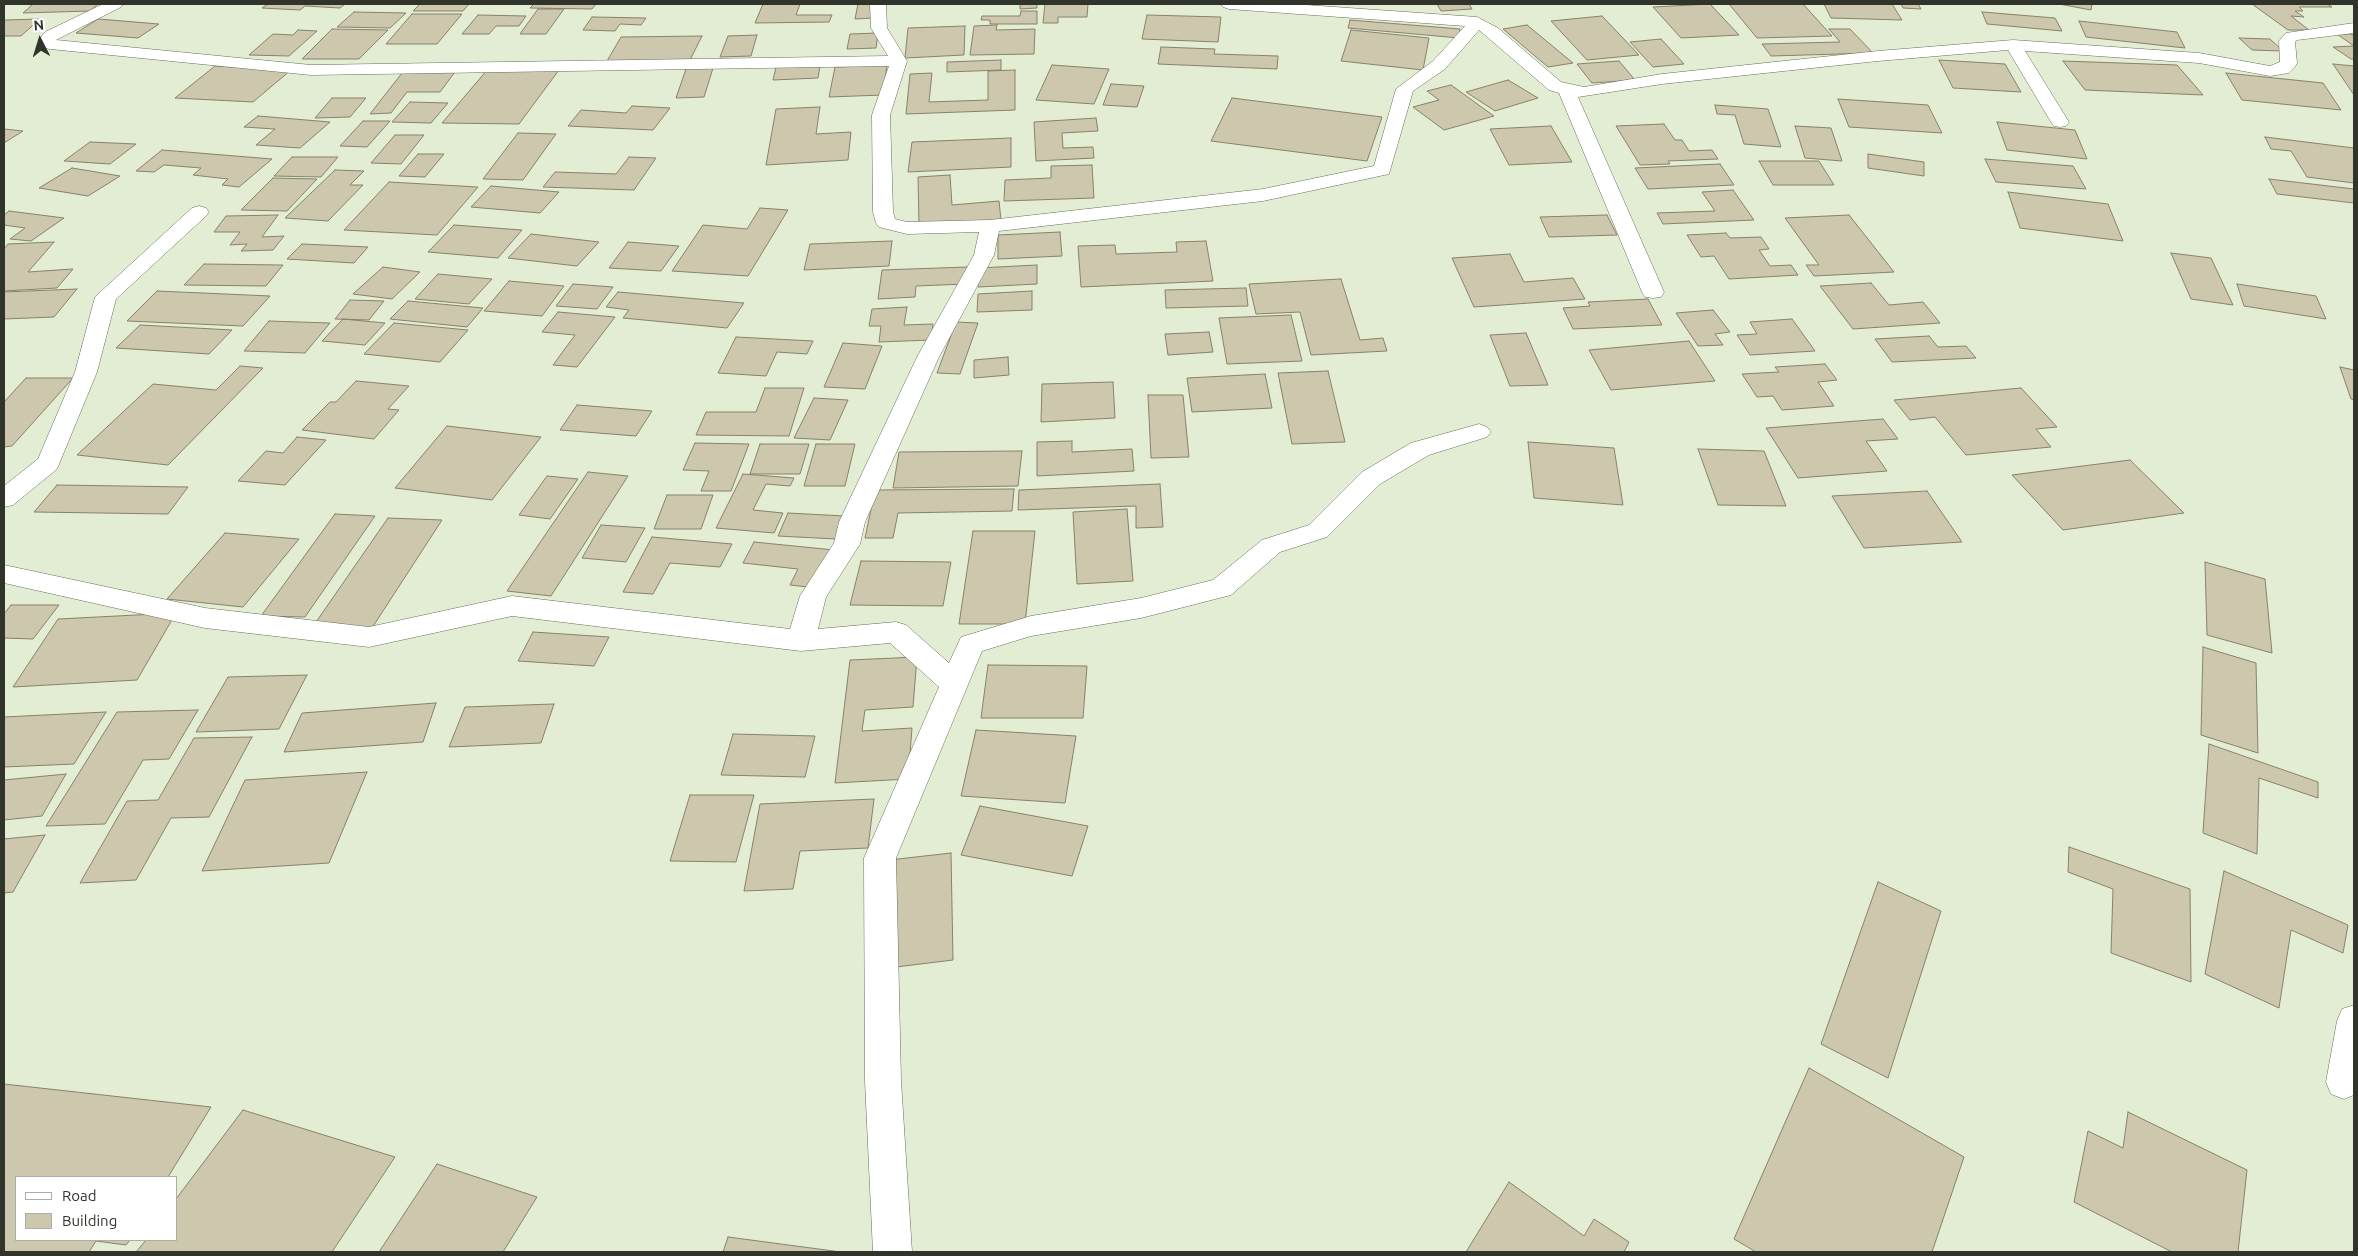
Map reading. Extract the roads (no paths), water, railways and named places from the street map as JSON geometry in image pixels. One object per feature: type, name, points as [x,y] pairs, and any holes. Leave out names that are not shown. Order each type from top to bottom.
[{"type":"street","points":[[115,4],[51,35],[46,41],[50,44],[311,70],[899,60]]},
{"type":"street","points":[[878,4],[879,28],[899,60]]},
{"type":"street","points":[[1229,4],[1477,22],[1492,31],[1556,86],[1566,90],[1584,92],[1672,78],[1878,56],[2013,45],[2199,58],[2270,71],[2283,69],[2289,63],[2287,40],[2292,36],[2354,28]]},
{"type":"street","points":[[899,60],[881,115],[883,212],[886,224],[907,228],[990,226],[1263,194],[1382,170],[1405,88],[1439,65],[1477,22]]},
{"type":"street","points":[[2013,45],[2060,122]]},
{"type":"street","points":[[1566,90],[1653,292]]},
{"type":"street","points":[[4,499],[48,463],[86,372],[106,297],[199,212]]},
{"type":"street","points":[[801,641],[813,596],[847,544],[852,522],[928,356],[984,255],[990,226]]},
{"type":"street","points":[[892,1252],[883,1080],[880,858],[971,644],[1031,626],[1141,608],[1222,588],[1270,546],[1318,531],[1371,478],[1420,449],[1478,432]]},
{"type":"street","points":[[4,574],[205,618],[369,636],[512,606],[801,641],[896,632],[955,684]]},
{"type":"street","points":[[2344,1082],[2354,1021]]}]
